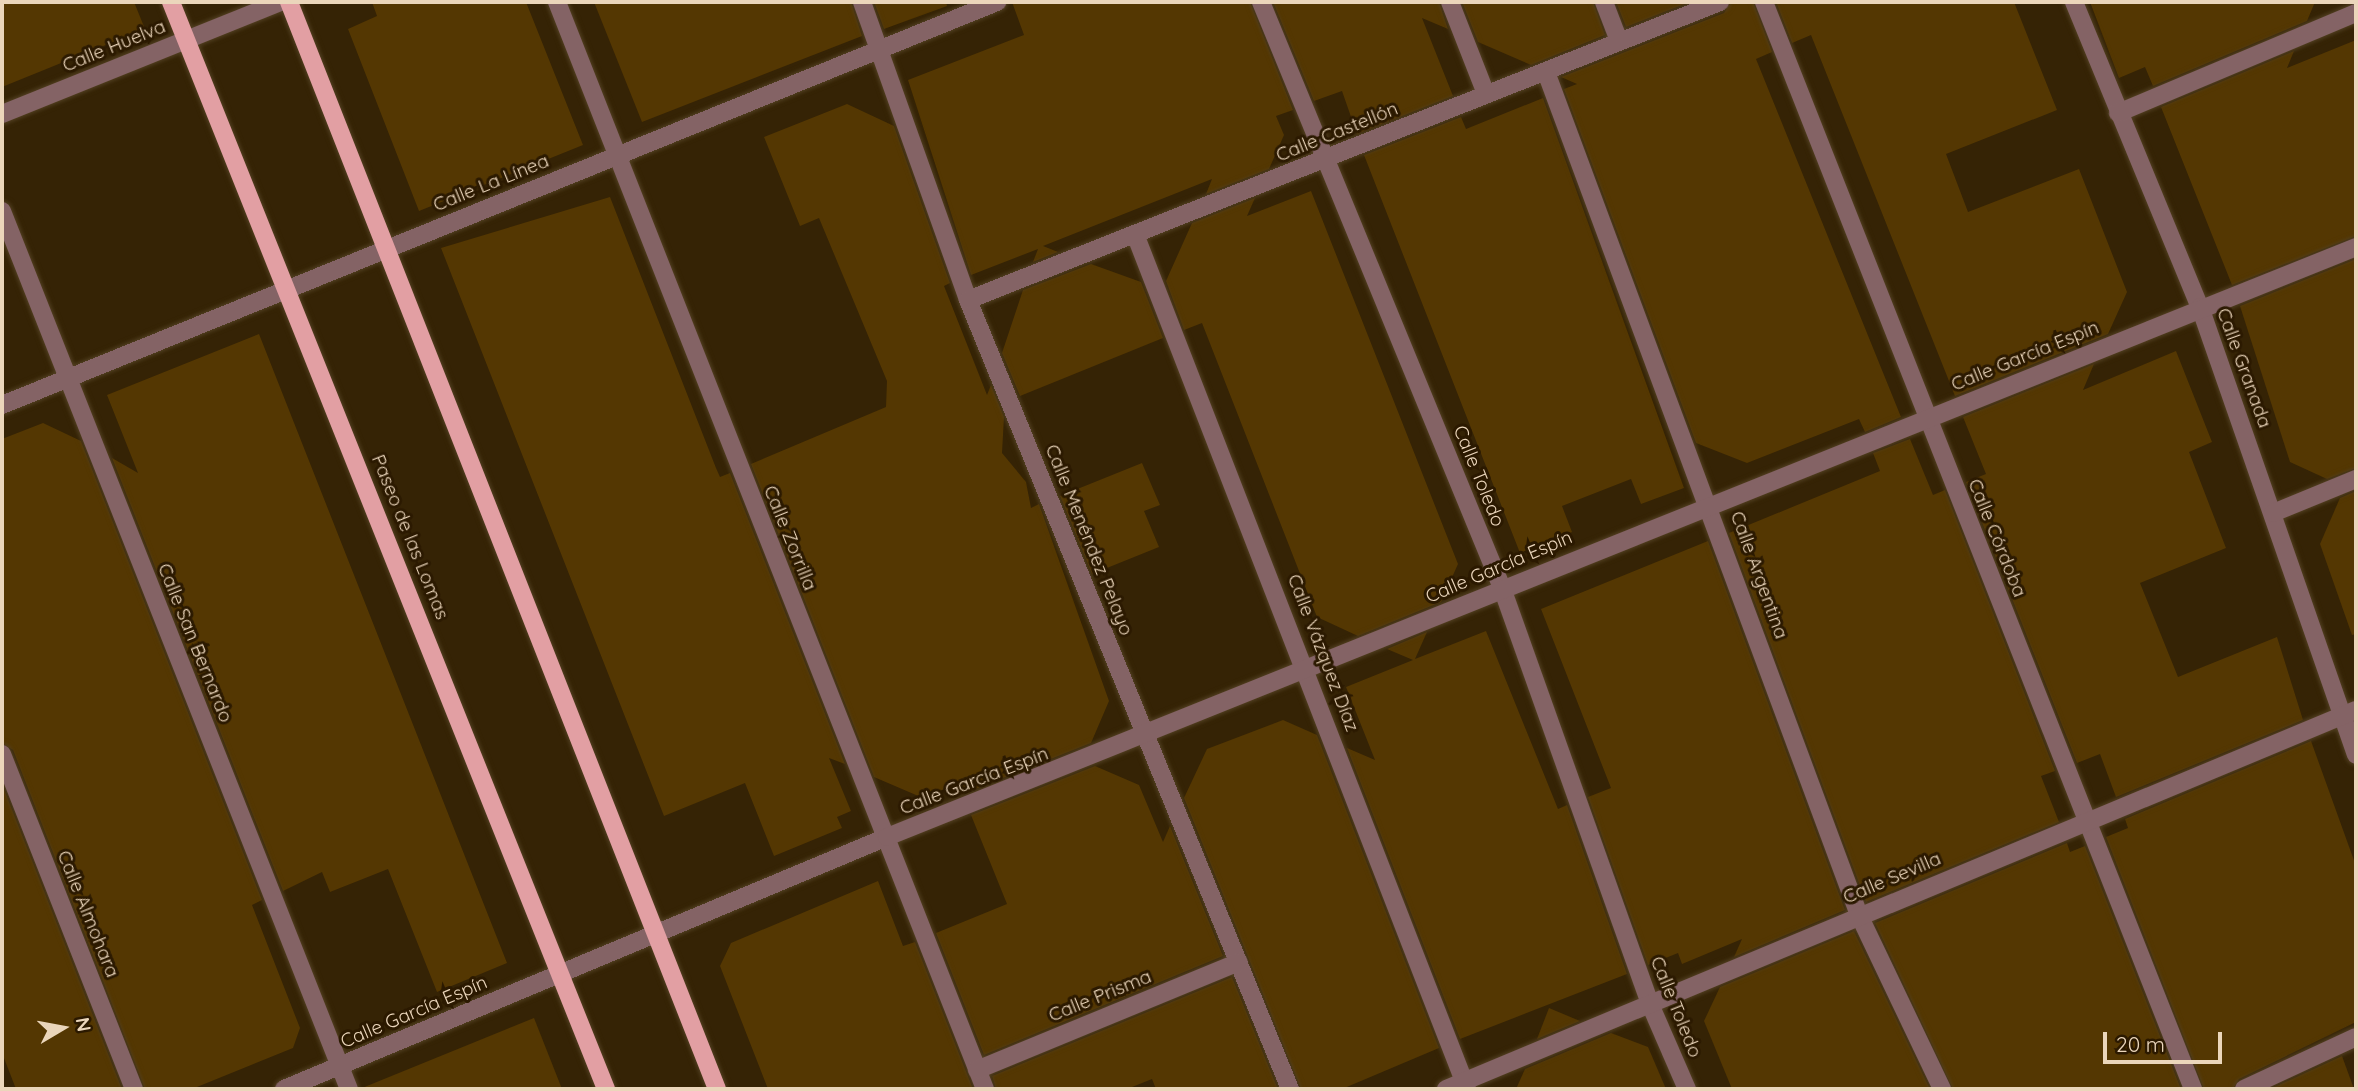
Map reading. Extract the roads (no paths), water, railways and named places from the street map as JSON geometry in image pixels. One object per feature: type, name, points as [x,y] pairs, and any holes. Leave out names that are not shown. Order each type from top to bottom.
[{"type":"main road","name":"Paseo de las Lomas","points":[[171,2],[606,1089]]},
{"type":"main road","points":[[289,2],[660,933],[717,1089]]},
{"type":"street","name":"Calle Huelva","points":[[2,114],[280,2]]},
{"type":"street","name":"Calle Zorrilla","points":[[557,2],[985,1089]]},
{"type":"street","name":"Calle Menéndez Pelayo","points":[[862,2],[968,300],[1290,1089]]},
{"type":"street","name":"Calle La Línea","points":[[2,405],[997,2]]},
{"type":"street","name":"Calle Toledo","points":[[1261,2],[1502,589],[1650,1004],[1688,1089]]},
{"type":"street","points":[[1450,2],[1486,94]]},
{"type":"street","points":[[1604,2],[1619,41]]},
{"type":"street","name":"Calle Castellón","points":[[968,300],[1720,2]]},
{"type":"street","name":"Calle Córdoba","points":[[1764,2],[1926,419],[2193,1089]]},
{"type":"street","name":"Calle Granada","points":[[2074,2],[2200,307],[2273,513],[2350,713],[2356,755]]},
{"type":"street","points":[[2118,113],[2356,13]]},
{"type":"street","name":"Calle Argentina","points":[[1546,72],[1710,503],[1859,915],[1942,1089]]},
{"type":"street","name":"Calle San Bernardo","points":[[2,211],[349,1089]]},
{"type":"street","name":"Calle Vázquez Díaz","points":[[1135,234],[1308,670],[1465,1086]]},
{"type":"street","name":"Calle García Espín","points":[[284,1089],[887,837],[1308,670],[1710,503],[2356,247]]},
{"type":"street","points":[[2273,513],[2356,479]]},
{"type":"street","name":"Calle Sevilla","points":[[1446,1089],[1465,1086],[2086,818],[2350,713]]},
{"type":"street","name":"Calle Almohara","points":[[2,754],[134,1089]]},
{"type":"street","name":"Calle Prisma","points":[[977,1070],[1239,962]]},
{"type":"street","points":[[2244,1089],[2356,1037]]}]
